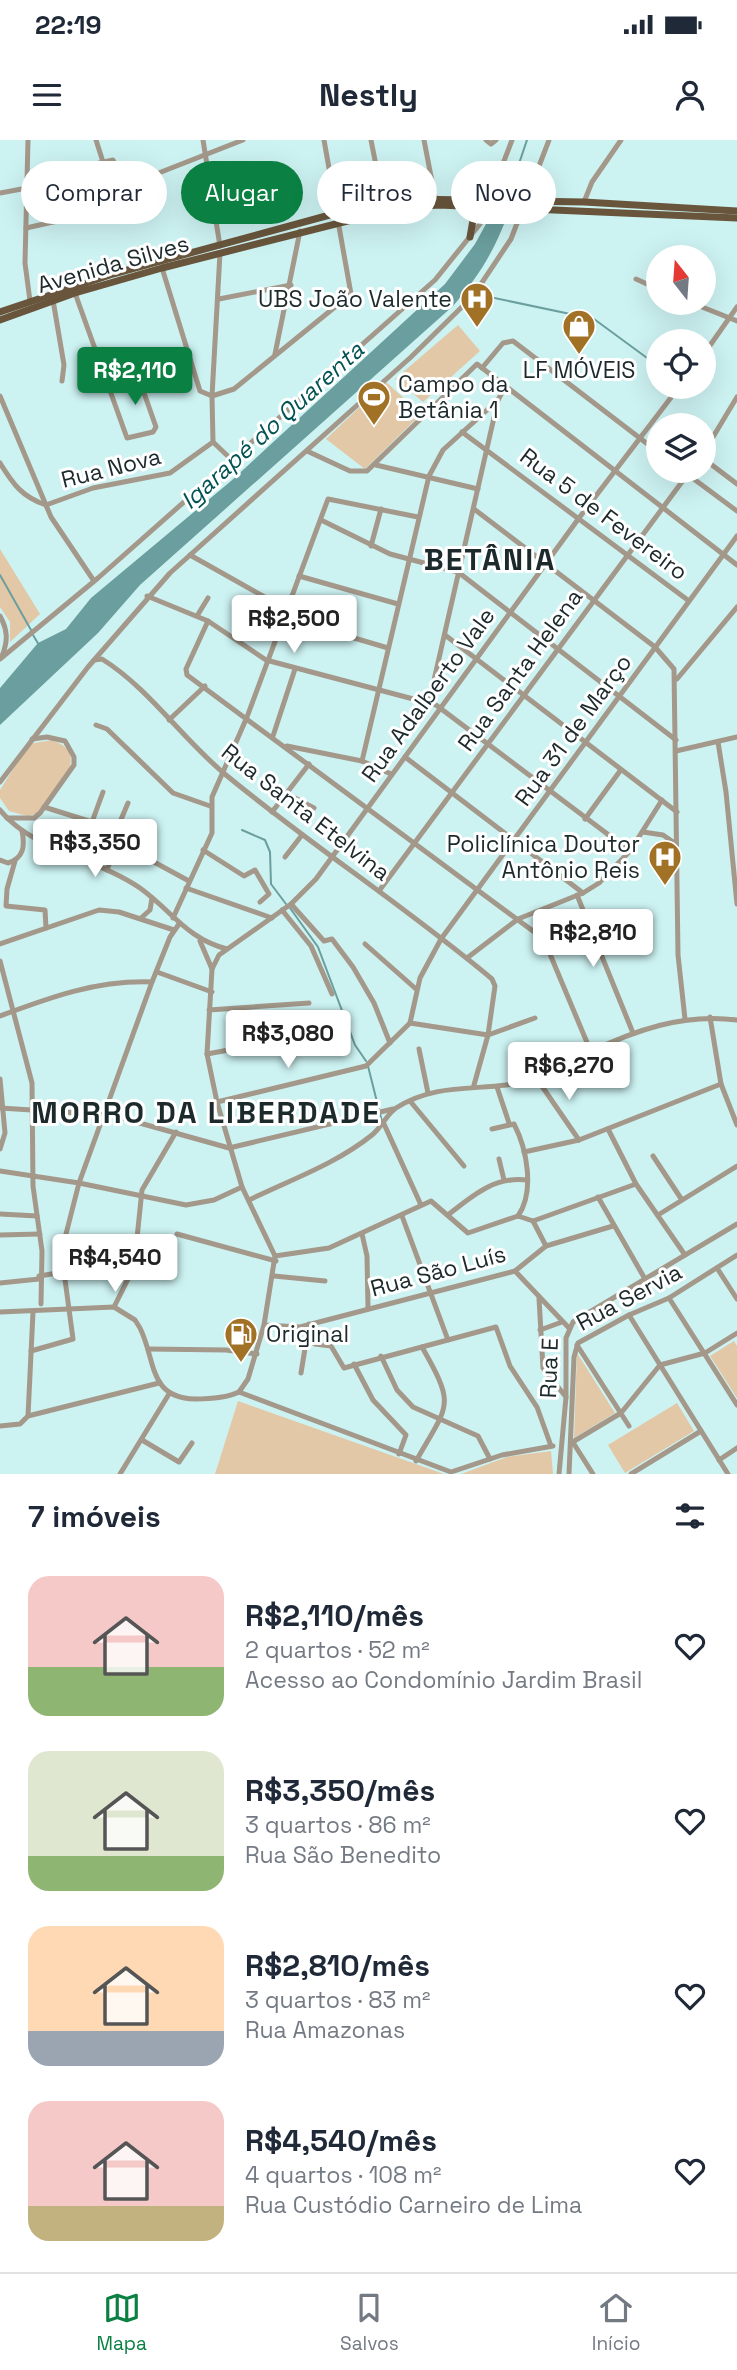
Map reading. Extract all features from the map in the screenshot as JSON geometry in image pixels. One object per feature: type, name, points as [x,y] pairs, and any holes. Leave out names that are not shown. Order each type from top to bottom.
[{"type":"main road","name":"Avenida Silves","points":[[556,203],[584,202],[737,211]]},
{"type":"main road","name":"Avenida Silves","points":[[556,206],[737,218]]},
{"type":"main road","name":"Avenida Silves","points":[[0,320],[75,293],[317,223]]},
{"type":"main road","name":"Avenida Silves","points":[[0,312],[101,277],[300,231],[318,224]]},
{"type":"main road","points":[[470,237],[472,224]]},
{"type":"street","points":[[28,161],[29,140]]},
{"type":"street","points":[[96,140],[103,161]]},
{"type":"street","points":[[203,140],[208,154],[220,250],[212,396],[214,442],[232,460]]},
{"type":"street","points":[[167,169],[243,140]]},
{"type":"street","points":[[324,140],[328,161]]},
{"type":"street","points":[[372,140],[376,161]]},
{"type":"street","points":[[425,140],[429,161]]},
{"type":"street","points":[[486,140],[491,144],[496,140]]},
{"type":"street","points":[[505,161],[512,140]]},
{"type":"street","points":[[540,161],[550,140]]},
{"type":"street","points":[[584,202],[602,165],[621,140]]},
{"type":"street","points":[[0,193],[21,189]]},
{"type":"street","points":[[26,224],[26,271],[30,301]]},
{"type":"street","points":[[26,228],[44,224]]},
{"type":"street","points":[[162,268],[200,391],[212,396],[234,389],[351,294],[338,224]]},
{"type":"street","points":[[0,659],[94,582],[435,280],[479,224]]},
{"type":"street","points":[[0,782],[93,660],[147,596],[473,296],[511,239],[517,224]]},
{"type":"street","points":[[275,354],[300,231]]},
{"type":"street","points":[[636,279],[646,284]]},
{"type":"street","points":[[219,299],[290,285]]},
{"type":"street","points":[[75,293],[125,437],[153,432],[155,423],[137,373]]},
{"type":"street","points":[[53,300],[64,365],[62,381]]},
{"type":"street","points":[[716,337],[737,307]]},
{"type":"street","points":[[716,312],[737,321]]},
{"type":"street","points":[[482,369],[503,343],[513,341],[646,443]]},
{"type":"street","points":[[106,383],[164,363]]},
{"type":"street","points":[[307,451],[350,471],[367,471],[475,364],[737,565]]},
{"type":"street","points":[[429,702],[498,400],[505,387]]},
{"type":"street","name":"Rua Nova","points":[[0,396],[46,505],[94,582]]},
{"type":"street","points":[[716,432],[737,397]]},
{"type":"street","name":"Rua Adalberto Vale","points":[[212,969],[216,958],[287,907],[333,856],[579,518],[670,399]]},
{"type":"street","points":[[362,761],[429,476],[443,450],[498,400]]},
{"type":"street","name":"Rua 5 de Fevereiro","points":[[462,432],[489,448],[689,601]]},
{"type":"street","name":"Rua Nova","points":[[46,505],[93,488],[170,473],[214,442]]},
{"type":"street","points":[[0,463],[21,493],[30,500],[46,505]]},
{"type":"street","points":[[376,465],[478,489]]},
{"type":"street","points":[[716,467],[737,484]]},
{"type":"street","name":"Rua Santa Helena","points":[[379,891],[679,483]]},
{"type":"street","points":[[701,483],[737,511]]},
{"type":"street","points":[[173,918],[214,822],[210,806],[222,772],[247,717],[328,499],[418,517]]},
{"type":"street","points":[[371,546],[381,509]]},
{"type":"street","points":[[474,509],[655,647],[670,662],[677,678],[678,955],[685,1020]]},
{"type":"street","points":[[321,520],[371,546],[408,561],[458,572],[676,740]]},
{"type":"street","name":"Rua 31 de Março","points":[[410,1023],[416,989],[441,939],[737,536]]},
{"type":"street","points":[[190,555],[286,609]]},
{"type":"street","points":[[299,576],[398,604]]},
{"type":"street","points":[[147,596],[208,621],[266,660],[378,688],[442,708],[486,745],[630,851]]},
{"type":"street","points":[[197,616],[208,598]]},
{"type":"street","points":[[677,678],[737,607]]},
{"type":"street","points":[[0,616],[7,636],[0,659]]},
{"type":"street","points":[[284,617],[388,648]]},
{"type":"street","points":[[208,621],[186,669],[190,677],[537,934],[547,947],[591,1052]]},
{"type":"street","points":[[445,635],[677,812]]},
{"type":"street","name":"Rua Santa Etelvina","points":[[93,660],[102,659],[108,663],[142,691],[222,772],[492,979],[495,986],[488,1035]]},
{"type":"street","points":[[273,736],[295,669]]},
{"type":"street","points":[[169,720],[205,686]]},
{"type":"street","points":[[96,725],[107,729],[173,793],[185,800],[210,806]]},
{"type":"street","points":[[676,751],[737,737]]},
{"type":"street","points":[[7,818],[34,818],[71,772],[74,757],[65,741],[57,738],[32,739]]},
{"type":"street","points":[[718,742],[737,904]]},
{"type":"street","points":[[286,746],[301,746],[362,761],[391,774]]},
{"type":"street","points":[[405,757],[514,839],[580,894],[634,1033]]},
{"type":"street","points":[[272,812],[309,764]]},
{"type":"street","points":[[584,819],[620,771]]},
{"type":"street","points":[[266,783],[314,808]]},
{"type":"street","points":[[92,822],[103,792]]},
{"type":"street","points":[[467,958],[518,919],[580,894],[599,883],[630,851],[662,800]]},
{"type":"street","points":[[107,870],[128,803]]},
{"type":"street","points":[[44,807],[92,822],[189,881]]},
{"type":"street","points":[[0,811],[22,831],[107,870],[152,898],[200,941],[228,950]]},
{"type":"street","points":[[22,831],[23,851],[15,861],[6,906],[45,910],[46,928]]},
{"type":"street","points":[[643,832],[663,835],[676,844]]},
{"type":"street","points":[[285,857],[302,835]]},
{"type":"street","points":[[203,850],[244,876],[254,870],[269,894],[260,902]]},
{"type":"street","points":[[0,860],[15,861]]},
{"type":"street","points":[[186,888],[272,918]]},
{"type":"street","points":[[141,918],[150,910],[152,898]]},
{"type":"street","points":[[287,907],[311,946],[332,994]]},
{"type":"street","points":[[287,907],[324,941],[332,939],[354,967],[374,1003],[390,1043]]},
{"type":"street","points":[[1,943],[99,910],[141,918],[174,930]]},
{"type":"street","points":[[32,1350],[70,1341],[73,1337],[64,1272],[66,1234],[79,1183],[152,982],[179,924]]},
{"type":"street","points":[[200,941],[212,969],[207,1054],[217,1101],[242,1187],[275,1259],[274,1276],[257,1354],[239,1392]]},
{"type":"street","points":[[365,944],[416,989]]},
{"type":"street","points":[[0,961],[32,1083],[32,1175],[40,1234],[41,1304]]},
{"type":"street","points":[[157,972],[212,992]]},
{"type":"street","points":[[0,1016],[80,988],[108,983],[152,982]]},
{"type":"street","points":[[209,1010],[309,1003]]},
{"type":"street","points":[[710,1017],[721,1084],[737,1125]]},
{"type":"street","points":[[2,1108],[104,1114],[229,1148],[393,1109],[428,1093],[474,1085],[497,1087],[537,1079],[634,1033],[685,1020],[710,1017],[737,1020]]},
{"type":"street","points":[[217,1101],[367,1064],[410,1023],[488,1035],[535,1018]]},
{"type":"street","points":[[207,1054],[336,1030]]},
{"type":"street","points":[[474,1085],[488,1035]]},
{"type":"street","points":[[419,1049],[428,1093]]},
{"type":"street","points":[[0,1079],[5,1133],[0,1149]]},
{"type":"street","points":[[537,1079],[579,1140]]},
{"type":"street","points":[[524,1152],[579,1140],[721,1084]]},
{"type":"street","points":[[497,1087],[509,1124]]},
{"type":"street","points":[[410,1101],[464,1166]]},
{"type":"street","points":[[249,1200],[342,1155],[383,1125],[393,1109]]},
{"type":"street","points":[[492,1129],[509,1124],[516,1126],[524,1152],[526,1201],[518,1216]]},
{"type":"street","points":[[383,1125],[421,1205]]},
{"type":"street","points":[[608,1129],[636,1184],[685,1255]]},
{"type":"street","points":[[114,1307],[134,1267],[146,1181],[176,1132]]},
{"type":"street","points":[[653,1156],[682,1200]]},
{"type":"street","points":[[499,1159],[504,1180]]},
{"type":"street","points":[[658,1215],[737,1166]]},
{"type":"street","points":[[0,1171],[79,1183],[186,1205],[214,1199],[242,1187]]},
{"type":"street","points":[[447,1215],[475,1194],[504,1180],[527,1180]]},
{"type":"street","points":[[177,1234],[275,1259],[317,1251],[433,1202],[468,1233],[518,1216],[533,1221],[636,1184]]},
{"type":"street","points":[[598,1197],[645,1279]]},
{"type":"street","points":[[0,1214],[37,1216]]},
{"type":"street","points":[[402,1216],[448,1340]]},
{"type":"street","points":[[533,1221],[546,1246]]},
{"type":"street","points":[[569,1328],[579,1317],[737,1224]]},
{"type":"street","name":"Rua São Luís","points":[[264,1325],[291,1327],[309,1324],[368,1308],[430,1296],[515,1272],[546,1246],[613,1226]]},
{"type":"street","points":[[0,1235],[40,1234]]},
{"type":"street","points":[[362,1234],[367,1256],[368,1308]]},
{"type":"street","name":"Rua Servia","points":[[569,1474],[577,1345],[629,1315],[669,1297],[737,1255]]},
{"type":"street","points":[[717,1268],[737,1299]]},
{"type":"street","points":[[0,1283],[64,1272]]},
{"type":"street","name":"Rua E","points":[[515,1272],[569,1328],[566,1338],[566,1397],[559,1474]]},
{"type":"street","points":[[274,1276],[325,1281]]},
{"type":"street","points":[[669,1297],[737,1405]]},
{"type":"street","points":[[539,1298],[543,1368],[566,1397]]},
{"type":"street","points":[[0,1312],[114,1307],[135,1320],[159,1383],[169,1394],[198,1399],[239,1392],[416,1461],[452,1472],[489,1459],[560,1445]]},
{"type":"street","points":[[29,1416],[33,1312]]},
{"type":"street","points":[[629,1315],[726,1471],[716,1474]]},
{"type":"street","points":[[540,1330],[562,1322]]},
{"type":"street","points":[[301,1373],[309,1324]]},
{"type":"street","points":[[307,1338],[315,1344],[331,1346],[342,1367],[496,1328],[510,1366],[537,1407],[551,1446]]},
{"type":"street","points":[[593,1474],[572,1444],[621,1413],[660,1365],[705,1353],[737,1334]]},
{"type":"street","points":[[577,1345],[629,1426]]},
{"type":"street","points":[[416,1461],[439,1421],[446,1395],[422,1347]]},
{"type":"street","points":[[148,1349],[226,1350],[257,1354]]},
{"type":"street","points":[[381,1356],[397,1390],[413,1407],[439,1421],[478,1436],[489,1459]]},
{"type":"street","points":[[354,1364],[373,1399],[406,1435],[399,1454]]},
{"type":"street","points":[[0,1426],[20,1424],[29,1416],[159,1383]]},
{"type":"street","points":[[120,1474],[169,1394]]},
{"type":"street","points":[[631,1474],[701,1431]]},
{"type":"street","points":[[142,1440],[179,1462],[192,1443]]},
{"type":"street","points":[[719,1460],[737,1448]]},
{"type":"shaded area","points":[[458,325],[480,351],[423,402],[395,379]]},
{"type":"shaded area","name":"Campo da Betânia 1","points":[[386,382],[421,414],[365,469],[326,439]]},
{"type":"shaded area","points":[[0,549],[40,614],[10,642],[10,622],[0,607]]},
{"type":"shaded area","points":[[52,740],[64,747],[70,755],[70,764],[60,785],[36,814],[27,816],[9,811],[0,798],[0,790],[29,744]]},
{"type":"shaded area","points":[[734,1341],[737,1346],[737,1398],[710,1356]]},
{"type":"shaded area","points":[[577,1353],[615,1413],[574,1438]]},
{"type":"shaded area","points":[[238,1401],[444,1474],[215,1474]]},
{"type":"shaded area","points":[[677,1403],[694,1431],[625,1473],[608,1445]]},
{"type":"shaded area","points":[[551,1451],[553,1474],[461,1474],[507,1457]]},
{"type":"water","points":[[486,224],[504,224],[484,264],[453,306],[140,585],[98,633],[0,725],[0,688],[38,643],[66,629],[91,598],[231,481],[445,284],[475,244]]},
{"type":"waterway","name":"Igarapé do Quarenta","points":[[520,161],[527,140]]},
{"type":"waterway","points":[[464,290],[470,292]]},
{"type":"waterway","points":[[480,295],[594,319],[646,357]]},
{"type":"waterway","points":[[0,575],[31,630]]},
{"type":"waterway","points":[[33,635],[39,645]]},
{"type":"waterway","points":[[242,830],[265,840],[270,852],[271,884],[286,904]]},
{"type":"waterway","points":[[290,908],[318,947],[355,1045],[366,1061]]},
{"type":"waterway","points":[[368,1066],[382,1122]]},
{"type":"place","name":"UBS João Valente","points":[[477,329]]},
{"type":"place","name":"LF MÓVEIS","points":[[579,356]]},
{"type":"place","name":"Campo da Betânia 1","points":[[374,427]]},
{"type":"place","name":"Policlínica Doutor Antônio Reis","points":[[665,887]]},
{"type":"place","name":"Original","points":[[241,1364]]},
{"type":"district","name":"BETÂNIA","points":[[490,559]]},
{"type":"district","name":"MORRO DA LIBERDADE","points":[[206,1112]]}]
